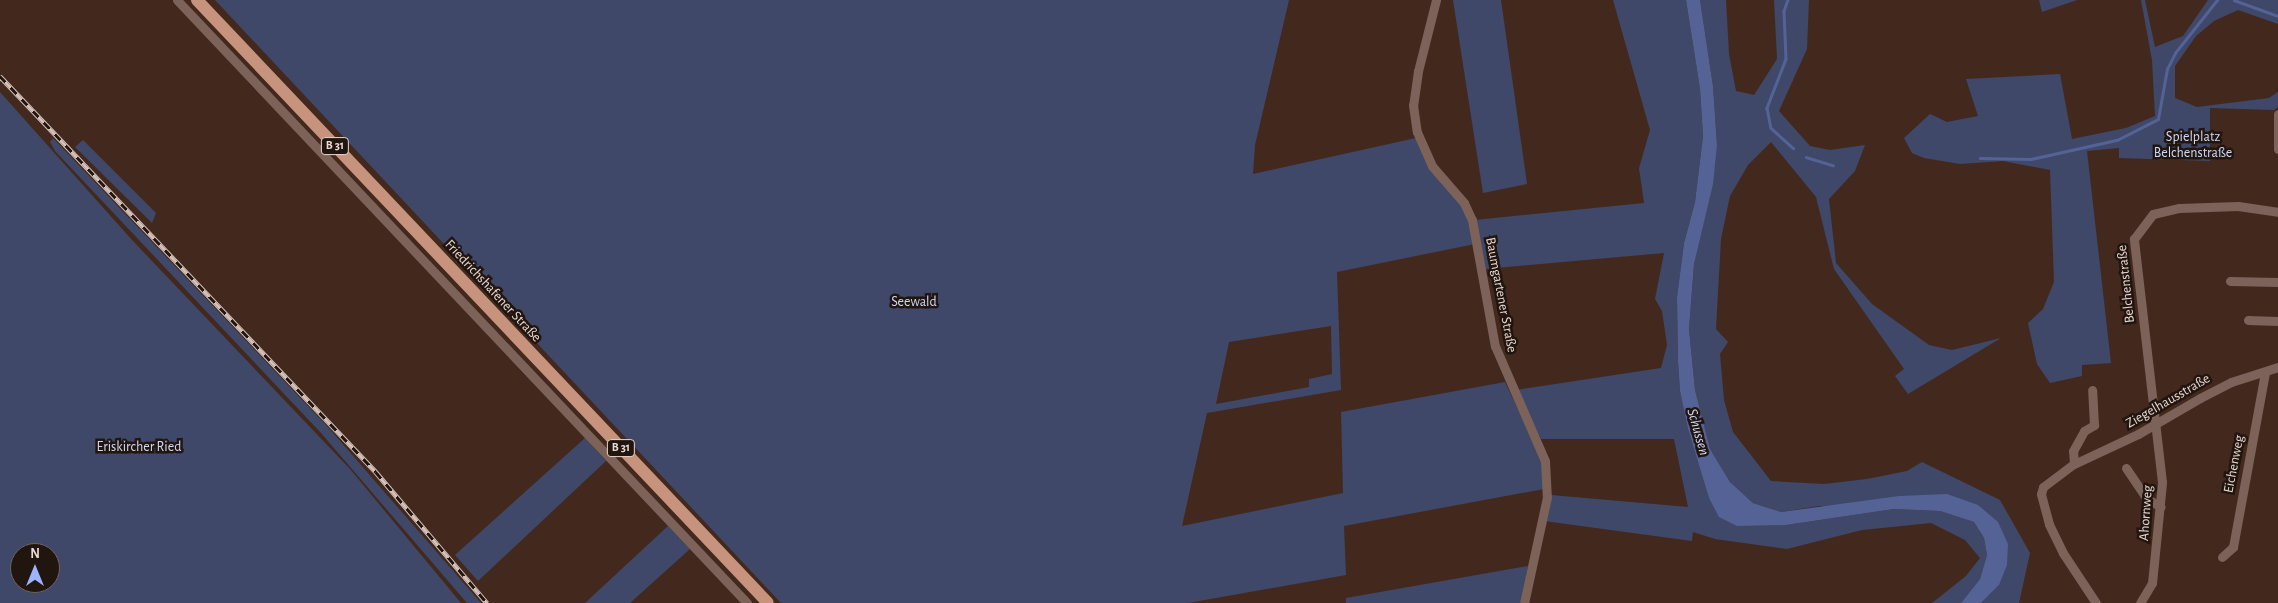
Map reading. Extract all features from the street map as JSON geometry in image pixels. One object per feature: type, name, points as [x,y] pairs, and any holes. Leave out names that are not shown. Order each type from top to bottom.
[{"type":"main road","name":"Friedrichshafener Straße","points":[[197,0],[768,603]]},
{"type":"street","points":[[177,0],[747,603]]},
{"type":"street","name":"Baumgartener Straße","points":[[1436,0],[1418,71],[1414,105],[1417,132],[1432,166],[1464,202],[1472,220],[1495,346],[1545,461],[1547,497],[1524,603]]},
{"type":"street","points":[[2278,114],[2278,149]]},
{"type":"street","name":"Belchenstraße","points":[[2156,422],[2134,239],[2143,223],[2153,214],[2210,206],[2238,206],[2278,212]]},
{"type":"street","points":[[2230,282],[2278,282]]},
{"type":"street","points":[[2248,320],[2278,321]]},
{"type":"street","name":"Ziegelhausstraße","points":[[2096,603],[2063,552],[2049,524],[2041,494],[2047,482],[2074,464],[2101,454],[2231,382],[2278,367]]},
{"type":"street","name":"Eichenweg","points":[[2222,557],[2233,547],[2265,372]]},
{"type":"street","points":[[2074,464],[2073,451],[2084,431],[2094,424],[2092,390]]},
{"type":"street","name":"Ahornweg","points":[[2140,603],[2152,583],[2160,507],[2161,465],[2156,422]]},
{"type":"street","points":[[2126,468],[2146,498],[2160,507]]},
{"type":"green space","name":"Seewald","points":[[215,0],[1289,0],[1255,145],[1253,174],[1416,138],[1464,208],[1475,244],[1337,272],[1341,390],[1207,413],[1182,526],[1343,493],[1341,412],[1505,382],[1542,460],[1544,489],[1344,526],[1346,575],[1188,603],[781,603]],"holes":[[[1331,326],[1332,374],[1309,379],[1309,387],[1216,404],[1229,342]]]},
{"type":"green space","points":[[1453,0],[1501,0],[1527,184],[1483,193]]},
{"type":"green space","points":[[1613,0],[1686,0],[1700,89],[1703,136],[1695,202],[1684,243],[1677,297],[1678,362],[1680,391],[1709,498],[1786,525],[1894,509],[1940,511],[1974,522],[1984,538],[1987,555],[1980,579],[1961,603],[1932,603],[1966,576],[1980,558],[1965,540],[1931,523],[1862,530],[1787,549],[1715,539],[1693,532],[1692,541],[1544,521],[1551,495],[1688,507],[1674,439],[1541,439],[1516,390],[1661,368],[1667,345],[1662,311],[1655,299],[1664,253],[1485,269],[1475,220],[1644,203],[1639,168],[1650,130]]},
{"type":"green space","points":[[1700,0],[1726,0],[1729,54],[1736,91],[1754,95],[1777,59],[1774,0],[1809,0],[1807,49],[1779,111],[1810,146],[1830,150],[1865,145],[1855,171],[1829,199],[1836,263],[1872,304],[1929,345],[1952,350],[2001,338],[1908,394],[1895,376],[1904,369],[1834,269],[1816,197],[1771,142],[1748,165],[1730,196],[1721,239],[1716,329],[1728,342],[1720,354],[1724,400],[1733,432],[1771,481],[1824,484],[1867,479],[1907,471],[1922,462],[2000,500],[2030,553],[2019,603],[1981,603],[1999,585],[1978,505],[1819,506],[1781,512],[1753,503],[1730,482],[1710,449],[1695,390],[1689,329],[1694,264],[1717,145],[1713,86]]},
{"type":"green space","points":[[2039,0],[2077,0],[2042,12]]},
{"type":"green space","name":"Spielplatz Belchenstraße","points":[[2141,0],[2145,0],[2155,47],[2183,36],[2208,0],[2278,0],[2278,24],[2238,10],[2214,21],[2196,36],[2175,66],[2175,98],[2197,107],[2269,98],[2278,92],[2278,107],[2274,110],[2210,108],[2210,161],[2119,158],[2119,148],[2087,151],[2111,363],[2082,365],[2082,376],[2050,383],[2037,364],[2028,323],[2043,309],[2054,282],[2050,170],[2003,161],[1960,164],[1924,158],[1912,153],[1904,138],[1930,114],[1947,122],[1978,116],[1966,79],[2060,74],[2072,139],[2126,128],[2155,116],[2152,60]]},
{"type":"green space","name":"Eriskircher Ried","points":[[0,92],[132,240],[350,469],[461,603],[0,603]]},
{"type":"green space","points":[[53,138],[327,426],[481,603],[467,603],[321,433],[55,151],[50,142]]},
{"type":"green space","points":[[83,140],[156,213],[152,223],[75,147]]},
{"type":"green space","points":[[585,438],[606,461],[478,581],[455,555]]},
{"type":"green space","points":[[668,526],[690,549],[630,603],[585,603]]},
{"type":"green space","points":[[1528,566],[1522,603],[1346,603],[1346,598]]},
{"type":"water","name":"Schussen","points":[[1686,0],[1700,0],[1713,86],[1717,145],[1713,184],[1694,264],[1689,329],[1695,390],[1710,449],[1730,482],[1753,503],[1781,512],[1899,496],[1947,494],[1978,505],[1998,522],[2008,544],[2007,565],[1999,585],[1981,603],[1961,603],[1980,579],[1987,555],[1984,538],[1974,522],[1940,511],[1894,509],[1786,525],[1737,526],[1719,517],[1709,498],[1688,428],[1680,391],[1678,362],[1677,297],[1684,243],[1695,202],[1703,136],[1700,89]]},
{"type":"waterway","points":[[1788,0],[1784,11],[1786,59],[1767,108],[1771,128],[1793,148]]},
{"type":"waterway","points":[[1980,158],[2031,159],[2117,140],[2158,119],[2167,69],[2175,53],[2217,0]]},
{"type":"waterway","points":[[2234,0],[2278,16]]},
{"type":"waterway","points":[[1806,157],[1833,165]]},
{"type":"railway","points":[[0,76],[376,472],[487,603]]}]
